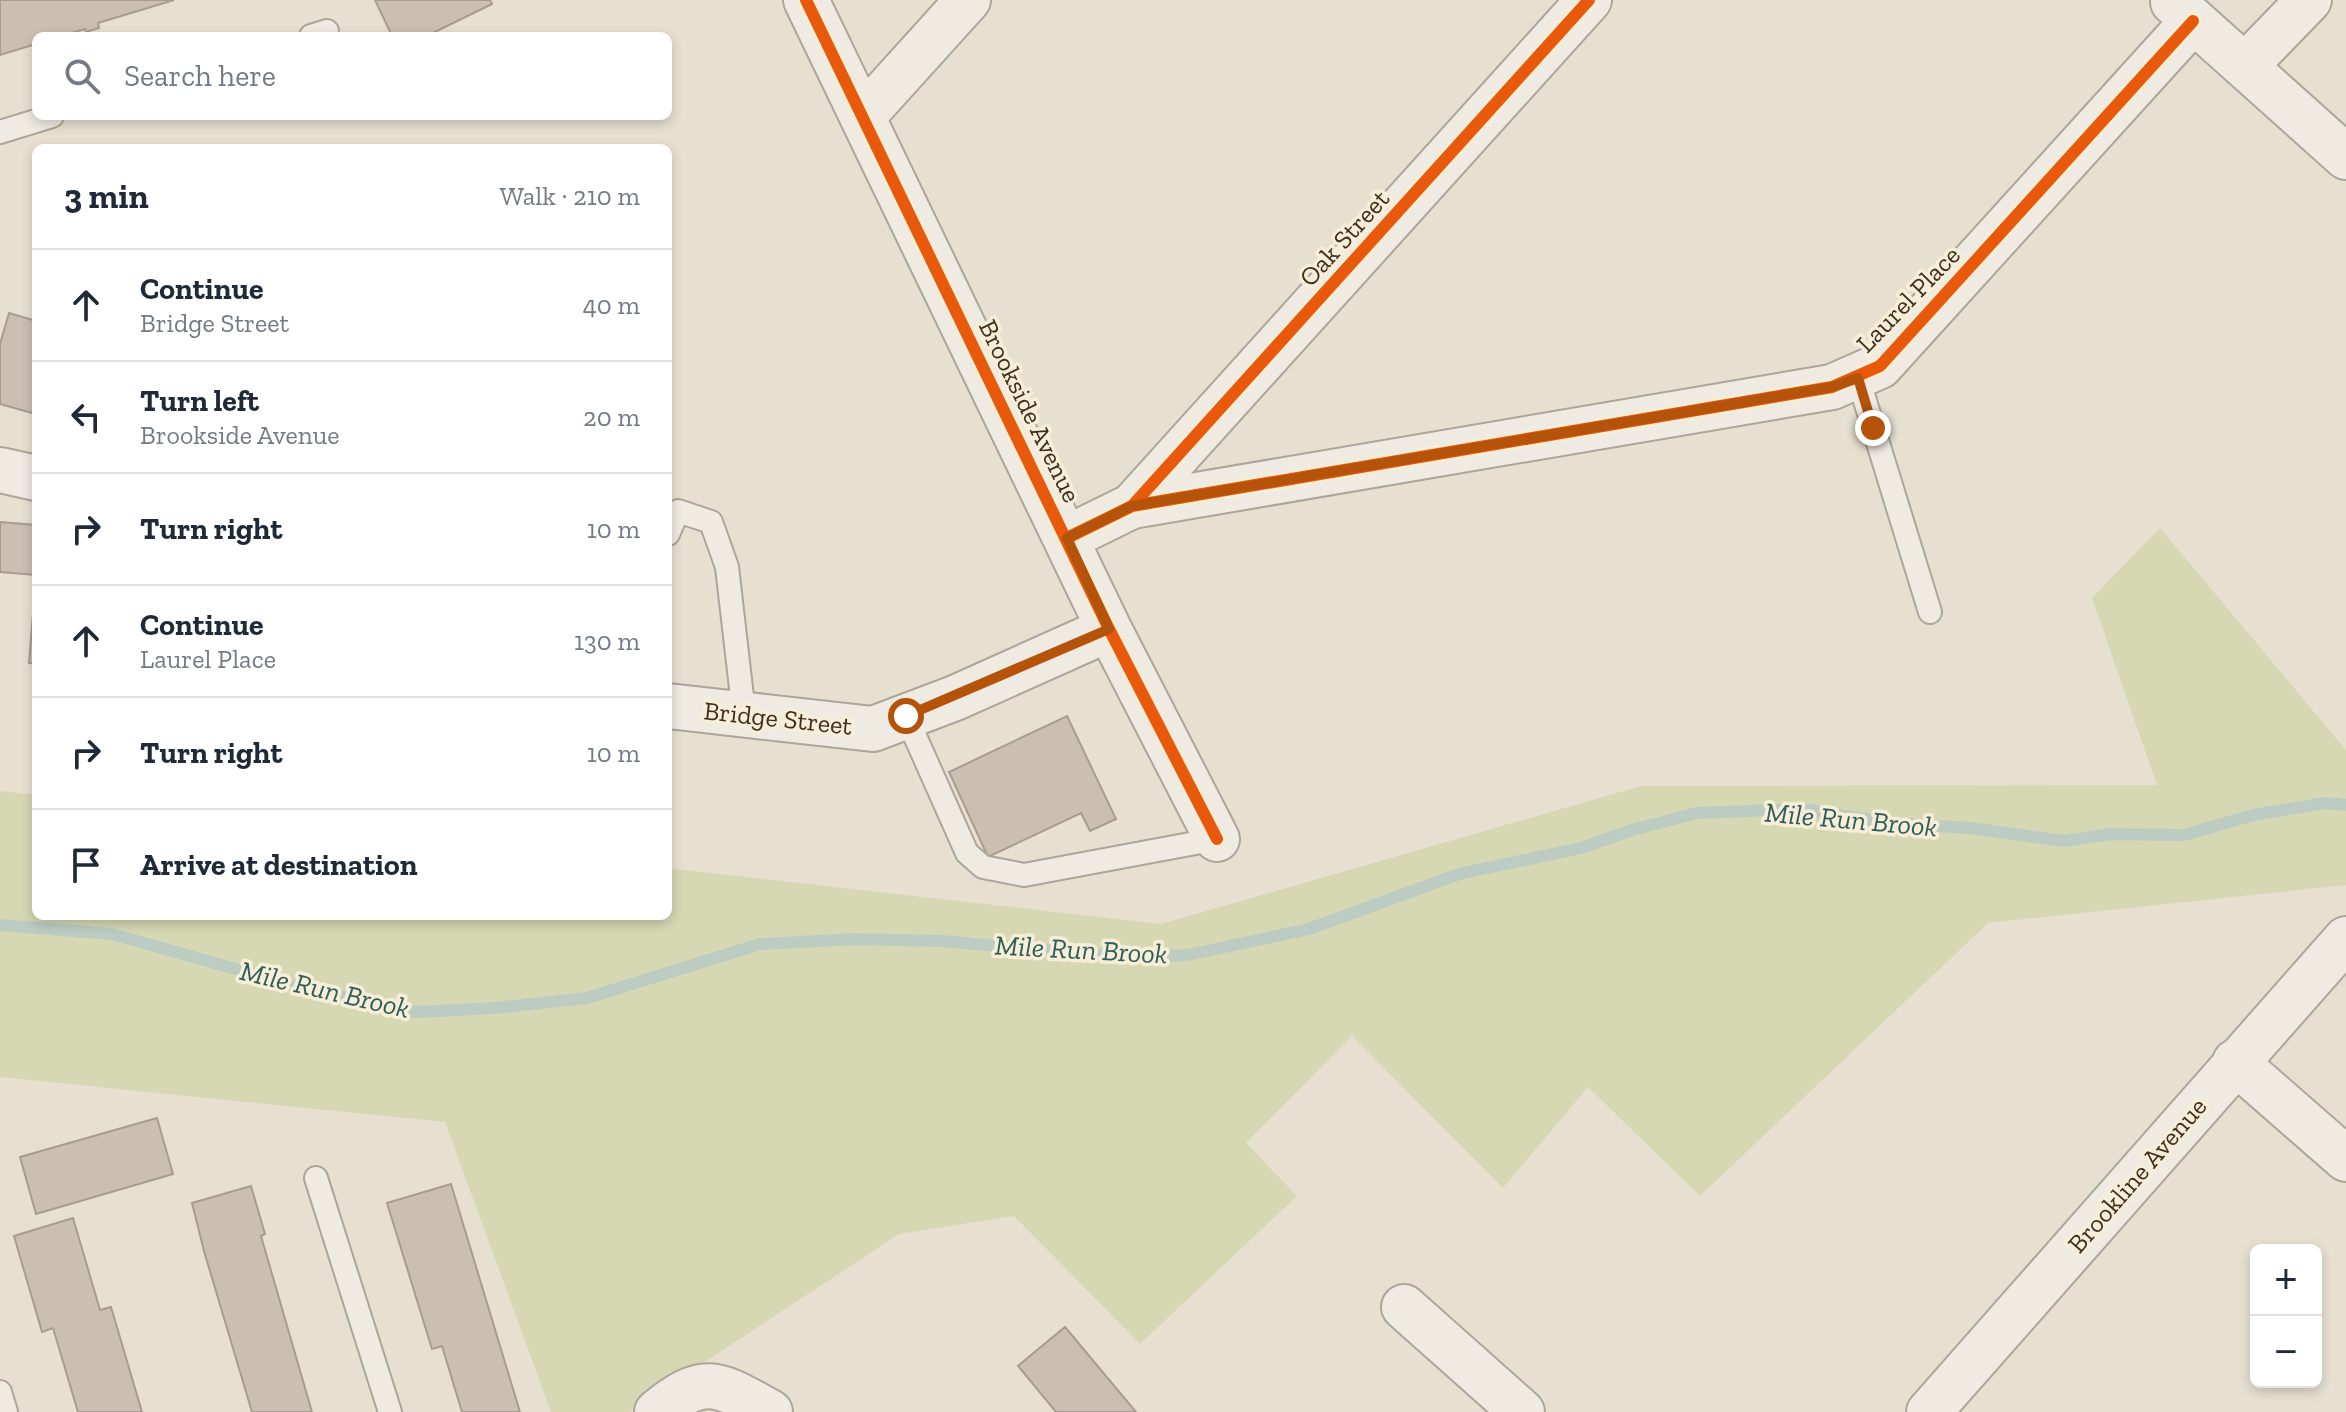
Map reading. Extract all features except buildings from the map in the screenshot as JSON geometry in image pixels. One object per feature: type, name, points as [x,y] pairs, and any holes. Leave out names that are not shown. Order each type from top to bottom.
[{"type":"street","name":"Brookside Avenue","points":[[806,0],[1109,629],[1217,839]]},
{"type":"street","points":[[864,115],[968,0]]},
{"type":"street","name":"Oak Street","points":[[1132,506],[1589,0]]},
{"type":"street","points":[[2245,66],[2309,0]]},
{"type":"street","points":[[2182,10],[2346,157]]},
{"type":"street","name":"Laurel Place","points":[[1132,506],[1817,389],[1858,378],[1880,366],[2182,10]]},
{"type":"street","points":[[0,470],[32,477]]},
{"type":"street","points":[[1067,538],[1132,506]]},
{"type":"street","name":"Bridge Street","points":[[672,706],[873,729],[1109,629]]},
{"type":"street","name":"Brookline Avenue","points":[[1929,1412],[2346,939]]},
{"type":"street","points":[[2235,1062],[2346,1159]]},
{"type":"street","points":[[1404,1307],[1522,1412]]},
{"type":"street","points":[[657,1412],[680,1392],[719,1385],[770,1412]]},
{"type":"lane","points":[[0,132],[39,120]]},
{"type":"lane","points":[[1858,378],[1930,612]]},
{"type":"lane","points":[[672,525],[678,511],[711,522],[727,567],[744,714]]},
{"type":"lane","points":[[906,716],[967,853],[983,867],[1024,875],[1217,839]]},
{"type":"lane","points":[[316,1178],[390,1412]]},
{"type":"lane","points":[[0,1392],[6,1412]]},
{"type":"green space","points":[[2160,528],[2346,750],[2346,885],[1988,923],[1700,1196],[1588,1087],[1503,1188],[1352,1036],[1246,1143],[1297,1196],[1140,1344],[1014,1216],[899,1234],[629,1412],[551,1412],[445,1122],[0,1077],[0,791],[32,795],[32,920],[672,920],[672,868],[1161,924],[1641,786],[2157,785],[2092,598]]},
{"type":"waterway","name":"Mile Run Brook","points":[[0,925],[112,934],[306,989],[417,1012],[495,1008],[587,998],[760,944],[855,939],[941,941],[1125,957],[1188,955],[1309,929],[1459,874],[1581,848],[1632,830],[1697,813],[1802,809],[1890,823],[1970,828],[2064,841],[2111,834],[2184,835],[2253,815],[2325,803],[2346,805]]},
{"type":"cycle path","points":[[806,0],[1109,629],[1217,839]]},
{"type":"cycle path","points":[[1132,506],[1589,0]]},
{"type":"cycle path","points":[[1067,538],[1132,506],[1832,387],[1880,366],[2193,21]]},
{"type":"route","points":[[906,716],[955,698],[1109,629],[1067,538],[1132,506],[1832,387],[1858,378],[1873,428]]}]
